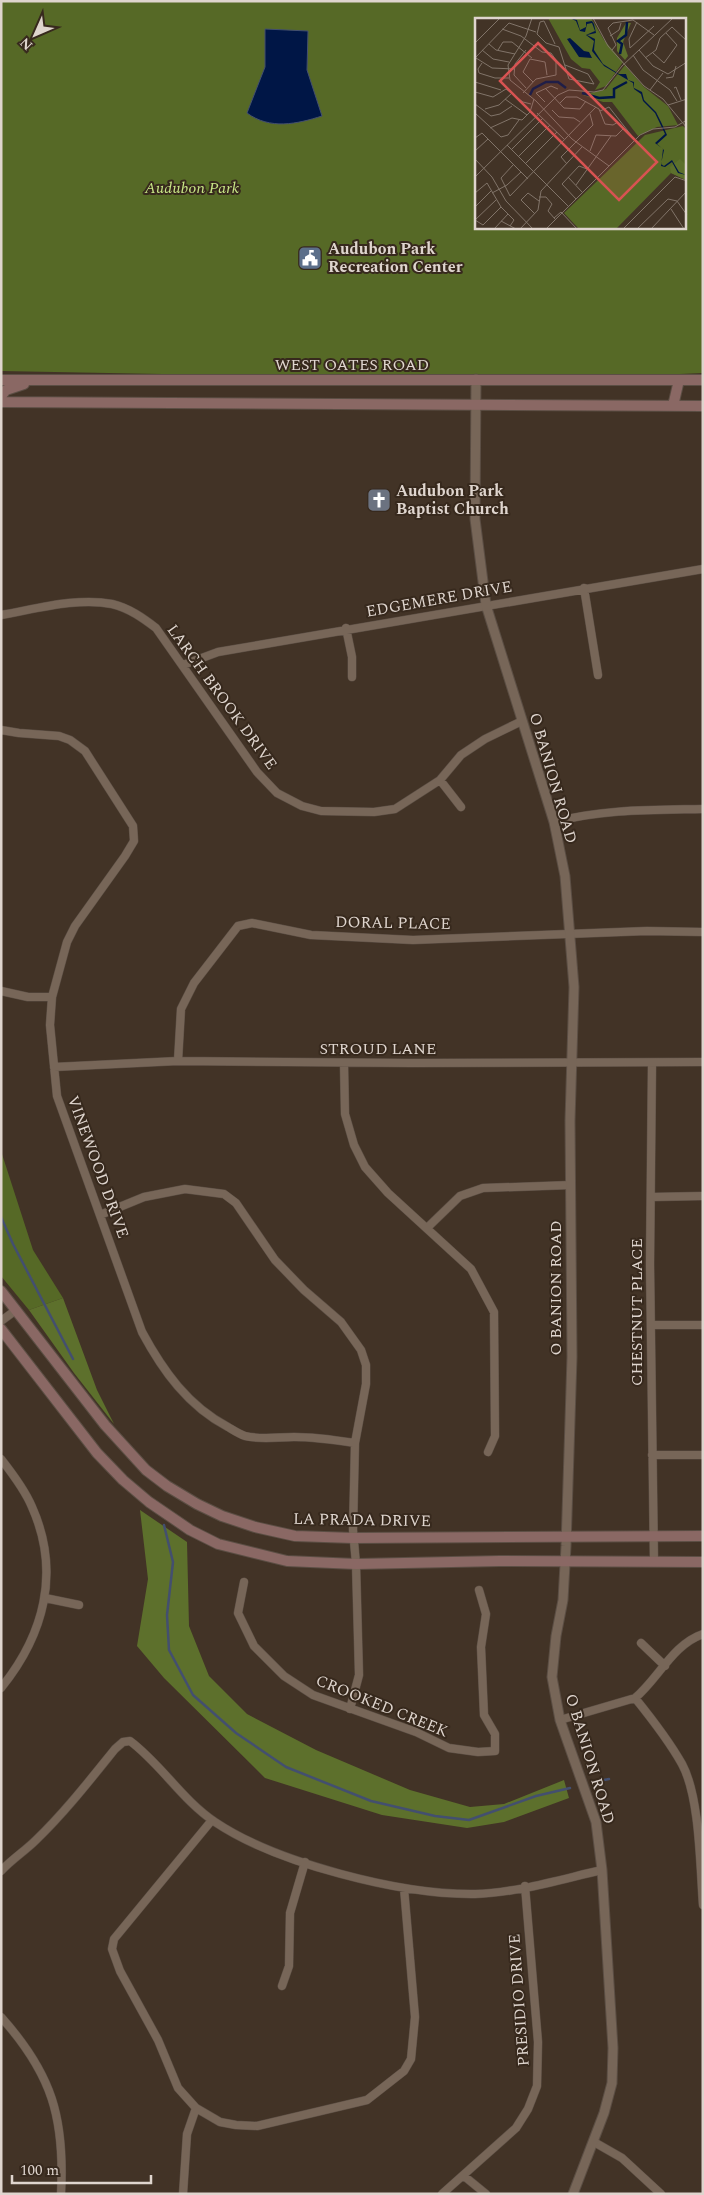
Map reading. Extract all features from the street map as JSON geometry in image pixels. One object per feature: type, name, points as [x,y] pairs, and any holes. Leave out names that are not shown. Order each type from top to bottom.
[{"type":"main road","name":"WEST OATES ROAD","points":[[1,380],[703,380]]},
{"type":"main road","points":[[673,406],[679,380]]},
{"type":"main road","points":[[1,396],[6,390],[16,386],[62,381]]},
{"type":"main road","points":[[1,402],[703,406]]},
{"type":"main road","name":"LA PRADA DRIVE","points":[[1,1291],[105,1426],[146,1470],[167,1486],[222,1516],[255,1527],[296,1536],[353,1538],[703,1536]]},
{"type":"main road","points":[[1,1329],[97,1453],[141,1496],[190,1530],[218,1544],[287,1561],[356,1564],[565,1561],[703,1562]]},
{"type":"street","name":"O BANION ROAD","points":[[476,379],[475,519],[486,605],[554,822],[564,876],[574,987],[571,1185],[572,1356],[563,1600],[556,1636],[552,1677],[560,1720],[596,1822],[602,1870],[613,2048],[612,2083],[594,2142],[573,2194]]},
{"type":"street","name":"EDGEMERE DRIVE","points":[[183,665],[218,652],[346,628],[703,569]]},
{"type":"street","points":[[584,588],[598,675]]},
{"type":"street","name":"LARCH BROOK DRIVE","points":[[1,615],[91,602],[114,604],[139,615],[156,628],[257,772],[277,793],[302,806],[321,811],[374,812],[395,809],[440,780],[461,755],[485,739],[522,721]]},
{"type":"street","points":[[346,628],[352,657],[352,677]]},
{"type":"street","name":"VINEWOOD DRIVE","points":[[1,730],[59,736],[70,740],[85,751],[133,826],[134,841],[67,942],[52,997],[50,1025],[57,1096],[142,1332],[159,1362],[177,1387],[198,1408],[218,1422],[244,1436],[269,1438],[294,1436],[355,1442]]},
{"type":"street","points":[[440,780],[460,808]]},
{"type":"street","points":[[554,822],[583,814],[629,810],[703,809]]},
{"type":"street","name":"DORAL PLACE","points":[[178,1061],[181,1009],[194,983],[238,926],[252,923],[311,935],[413,940],[647,932],[703,932]]},
{"type":"street","points":[[1,991],[28,997],[52,997]]},
{"type":"street","name":"STROUD LANE","points":[[54,1067],[178,1061],[703,1062]]},
{"type":"street","points":[[344,1062],[345,1114],[354,1145],[364,1167],[388,1192],[428,1227],[471,1269],[494,1312],[495,1436],[488,1452]]},
{"type":"street","name":"CHESTNUT PLACE","points":[[652,1063],[651,1325],[654,1562]]},
{"type":"street","points":[[428,1227],[460,1196],[483,1188],[571,1185]]},
{"type":"street","points":[[100,1215],[144,1197],[185,1189],[224,1194],[236,1203],[275,1260],[304,1290],[341,1322],[361,1350],[366,1365],[366,1384],[355,1442],[353,1538],[356,1564],[359,1675],[350,1710]]},
{"type":"street","points":[[651,1197],[703,1196]]},
{"type":"street","points":[[1,1321],[16,1310]]},
{"type":"street","points":[[651,1325],[703,1325]]},
{"type":"street","points":[[652,1455],[703,1455]]},
{"type":"street","points":[[1,1459],[32,1506],[45,1546],[46,1571],[41,1620],[28,1650],[1,1688]]},
{"type":"street","name":"CROOKED CREEK","points":[[244,1582],[238,1613],[254,1646],[284,1676],[313,1695],[350,1710],[416,1732],[450,1748],[478,1752],[494,1751],[495,1734],[484,1715],[481,1647],[486,1614],[479,1590]]},
{"type":"street","points":[[44,1598],[79,1605]]},
{"type":"street","points":[[560,1720],[635,1698],[680,1648],[703,1634]]},
{"type":"street","points":[[641,1643],[665,1666]]},
{"type":"street","points":[[635,1698],[663,1734],[683,1765],[692,1792],[699,1845],[703,1905]]},
{"type":"street","points":[[1,1871],[11,1860],[35,1841],[123,1742],[130,1741],[139,1747],[167,1778],[212,1820],[241,1839],[353,1877],[404,1888],[476,1894],[602,1870]]},
{"type":"street","points":[[212,1820],[114,1939],[112,1949],[120,1971],[158,2040],[178,2088],[196,2108],[220,2122],[236,2126],[257,2126],[367,2100],[404,2071],[412,2054],[415,2017],[404,1888]]},
{"type":"street","points":[[282,1986],[289,1966],[290,1913],[305,1862]]},
{"type":"street","name":"PRESIDIO DRIVE","points":[[442,2194],[516,2128],[528,2109],[537,2086],[538,2042],[524,1886]]},
{"type":"street","points":[[1,2017],[22,2040],[48,2084],[58,2121],[63,2163],[61,2194]]},
{"type":"street","points":[[183,2194],[187,2134],[196,2108]]},
{"type":"street","points":[[594,2142],[622,2158],[661,2194]]},
{"type":"street","points":[[464,2176],[486,2194]]},
{"type":"green space","name":"Audubon Park","points":[[1,1],[703,1],[703,373],[657,375],[215,375],[1,371]]},
{"type":"green space","points":[[1,1151],[33,1250],[63,1298],[29,1310],[1,1276]]},
{"type":"green space","points":[[63,1298],[97,1390],[114,1424],[74,1373],[29,1310]]},
{"type":"green space","points":[[140,1510],[187,1542],[189,1626],[209,1676],[247,1714],[316,1750],[410,1790],[470,1807],[504,1804],[564,1780],[569,1798],[504,1822],[467,1828],[382,1815],[265,1778],[164,1678],[137,1646],[148,1579]]},
{"type":"water","points":[[265,29],[308,31],[307,70],[322,116],[293,123],[274,124],[265,122],[247,113],[265,67]]},
{"type":"waterway","points":[[1,1217],[13,1244],[73,1359]]},
{"type":"waterway","points":[[164,1525],[173,1562],[167,1615],[169,1650],[193,1695],[236,1733],[286,1767],[371,1801],[435,1816],[469,1820],[536,1796],[570,1788]]},
{"type":"waterway","points":[[599,1781],[609,1779]]},
{"type":"place","name":"Audubon Park Recreation Center","points":[[310,258]]},
{"type":"place","name":"Audubon Park Baptist Church","points":[[379,500]]}]
